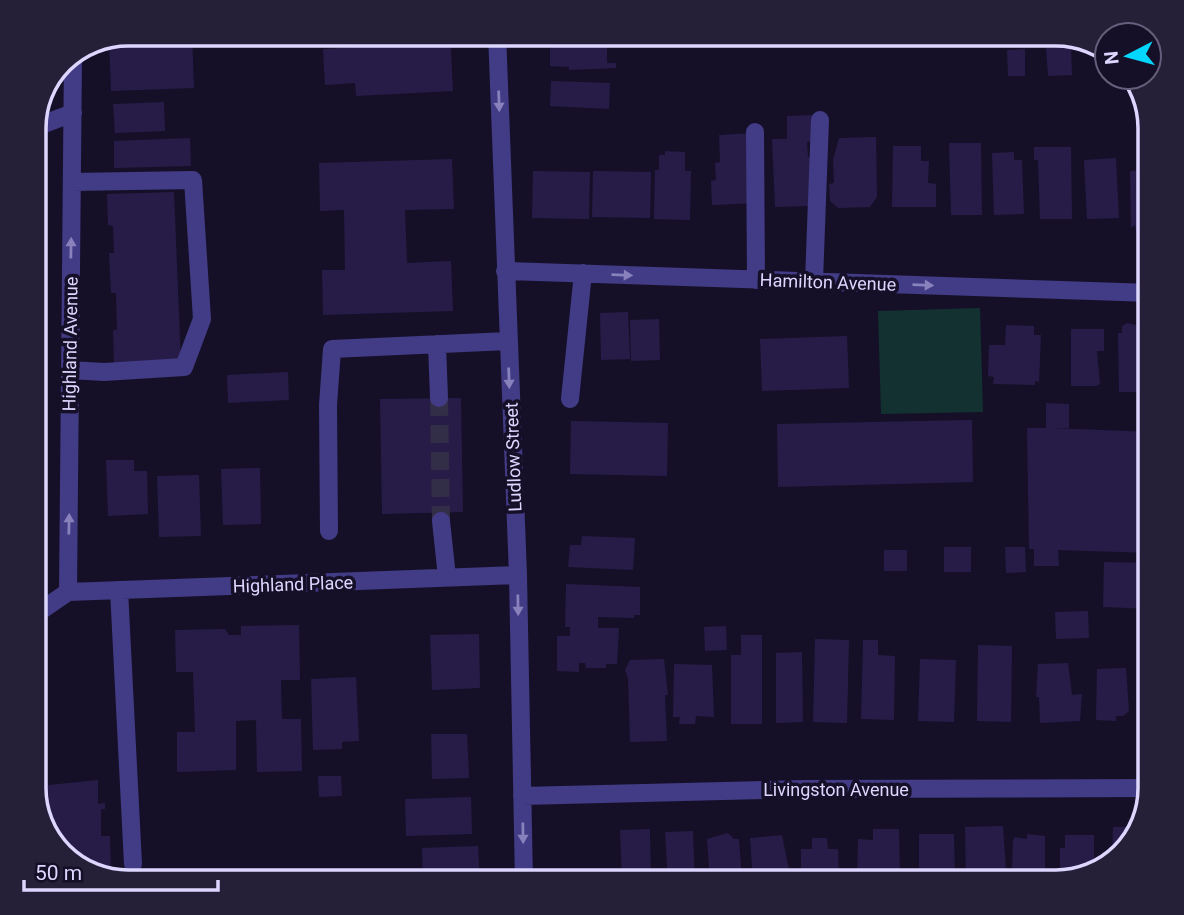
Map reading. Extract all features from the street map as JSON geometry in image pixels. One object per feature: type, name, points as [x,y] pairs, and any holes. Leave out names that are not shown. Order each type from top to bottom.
[{"type":"street","name":"Ludlow Street","points":[[497,46],[518,575],[524,870]]},
{"type":"street","name":"Highland Avenue","points":[[68,593],[73,67]]},
{"type":"street","points":[[46,123],[73,113]]},
{"type":"street","points":[[814,281],[820,120]]},
{"type":"street","points":[[755,132],[756,279]]},
{"type":"street","points":[[70,370],[104,372],[184,367],[202,319],[193,180],[72,182]]},
{"type":"street","name":"Hamilton Avenue","points":[[505,271],[1138,293]]},
{"type":"street","points":[[570,399],[583,273]]},
{"type":"street","points":[[329,531],[328,405],[332,349],[508,341]]},
{"type":"street","points":[[437,344],[439,398]]},
{"type":"street","points":[[441,521],[447,578]]},
{"type":"street","name":"Highland Place","points":[[68,593],[518,575]]},
{"type":"street","points":[[120,590],[133,864]]},
{"type":"street","points":[[46,607],[68,593]]},
{"type":"street","name":"Livingston Avenue","points":[[522,796],[805,789],[1138,788]]},
{"type":"green space","points":[[980,308],[983,412],[881,414],[878,311]]},
{"type":"building","points":[[192,46],[194,88],[111,91],[109,48]]},
{"type":"building","points":[[451,46],[453,91],[356,96],[355,83],[325,85],[323,49]]},
{"type":"building","points":[[550,46],[607,46],[607,63],[616,63],[616,68],[569,70],[569,67],[550,66]]},
{"type":"building","points":[[1071,47],[1072,75],[1048,76],[1046,48]]},
{"type":"building","points":[[1025,49],[1025,76],[1008,76],[1007,50]]},
{"type":"building","points":[[551,81],[610,83],[609,109],[550,106]]},
{"type":"building","points":[[164,102],[165,131],[115,133],[113,104]]},
{"type":"building","points":[[813,115],[814,141],[807,142],[808,157],[812,157],[813,175],[809,175],[810,206],[775,207],[772,139],[787,139],[787,116]]},
{"type":"building","points":[[753,133],[758,203],[712,205],[711,181],[716,180],[715,163],[720,162],[719,135]]},
{"type":"building","points":[[876,137],[877,197],[870,207],[838,208],[830,201],[829,184],[834,183],[833,160],[839,138]]},
{"type":"building","points":[[190,138],[191,166],[114,168],[114,141]]},
{"type":"building","points":[[949,143],[981,143],[982,215],[951,215]]},
{"type":"building","points":[[893,146],[921,146],[921,161],[929,161],[928,183],[936,184],[936,207],[892,207]]},
{"type":"building","points":[[1034,147],[1071,147],[1072,219],[1040,219],[1038,160],[1034,160]]},
{"type":"building","points":[[665,151],[685,152],[685,171],[691,171],[690,220],[654,219],[655,170],[659,170],[659,155],[665,155]]},
{"type":"building","points":[[1014,152],[1014,160],[1022,160],[1024,214],[994,215],[992,153]]},
{"type":"building","points":[[1116,158],[1119,218],[1087,219],[1084,160]]},
{"type":"building","points":[[452,159],[454,209],[405,210],[407,263],[451,261],[453,311],[323,315],[322,270],[345,270],[344,210],[320,211],[319,163]]},
{"type":"building","points":[[533,171],[590,172],[589,219],[532,218]]},
{"type":"building","points":[[593,171],[651,172],[650,218],[592,217]]},
{"type":"building","points":[[1130,171],[1138,171],[1138,231],[1135,225],[1131,228]]},
{"type":"building","points":[[174,192],[181,362],[114,365],[116,293],[111,293],[109,253],[114,253],[113,226],[108,225],[107,194]]},
{"type":"building","points":[[628,312],[630,359],[601,360],[600,313]]},
{"type":"building","points":[[659,319],[660,360],[631,361],[630,320]]},
{"type":"building","points":[[1127,323],[1138,325],[1138,392],[1119,392],[1118,333],[1122,333],[1122,326]]},
{"type":"building","points":[[1006,325],[1034,326],[1034,335],[1041,335],[1039,382],[1035,381],[1035,385],[993,384],[994,377],[988,376],[989,345],[1005,345]]},
{"type":"building","points":[[1071,329],[1104,329],[1104,351],[1097,351],[1100,384],[1096,386],[1071,386]]},
{"type":"building","points":[[847,336],[849,388],[762,391],[760,339]]},
{"type":"building","points":[[288,372],[289,400],[228,403],[227,375]]},
{"type":"building","points":[[461,398],[463,512],[382,514],[380,399]]},
{"type":"building","points":[[1046,403],[1069,404],[1069,428],[1051,428],[1138,431],[1138,553],[1058,550],[1059,566],[1034,566],[1034,549],[1029,549],[1027,428],[1046,428]]},
{"type":"building","points":[[972,420],[973,482],[778,487],[777,424]]},
{"type":"building","points":[[571,421],[668,423],[667,476],[570,474]]},
{"type":"building","points":[[106,460],[134,460],[134,471],[147,471],[148,514],[108,516]]},
{"type":"building","points":[[260,468],[261,524],[223,525],[221,469]]},
{"type":"building","points":[[199,475],[201,536],[159,537],[157,476]]},
{"type":"building","points":[[582,536],[635,538],[633,570],[568,567],[570,545],[581,545]]},
{"type":"building","points":[[944,547],[971,547],[971,572],[944,572]]},
{"type":"building","points":[[1005,547],[1025,547],[1026,572],[1006,573]]},
{"type":"building","points":[[884,550],[907,550],[907,571],[884,571]]},
{"type":"building","points":[[1104,562],[1138,563],[1138,608],[1103,607]]},
{"type":"building","points":[[566,584],[640,587],[640,615],[634,615],[634,618],[598,617],[598,628],[619,628],[617,664],[606,664],[606,668],[586,668],[585,663],[579,663],[579,672],[557,671],[557,636],[570,636],[570,627],[565,627]]},
{"type":"building","points":[[1088,611],[1089,638],[1056,639],[1055,612]]},
{"type":"building","points":[[299,625],[300,680],[281,680],[282,719],[301,719],[302,771],[257,772],[256,720],[236,721],[236,770],[177,772],[177,732],[195,732],[193,672],[176,672],[175,630],[225,629],[229,635],[241,635],[241,626]]},
{"type":"building","points":[[726,626],[727,650],[705,651],[704,627]]},
{"type":"building","points":[[479,634],[480,688],[432,690],[430,635]]},
{"type":"building","points":[[741,635],[762,635],[762,724],[731,724],[731,655],[741,655]]},
{"type":"building","points":[[815,639],[849,640],[847,723],[813,722]]},
{"type":"building","points":[[863,640],[878,640],[878,655],[895,656],[894,720],[861,719]]},
{"type":"building","points":[[978,645],[1012,646],[1011,722],[977,721]]},
{"type":"building","points":[[802,652],[803,722],[776,723],[776,653]]},
{"type":"building","points":[[664,659],[668,695],[665,695],[667,741],[630,742],[628,678],[625,670],[630,660]]},
{"type":"building","points":[[920,659],[956,660],[954,722],[918,721]]},
{"type":"building","points":[[1068,663],[1072,695],[1082,694],[1080,721],[1040,723],[1039,697],[1036,697],[1038,664]]},
{"type":"building","points":[[674,664],[712,665],[714,717],[696,716],[695,724],[679,724],[680,717],[673,717]]},
{"type":"building","points":[[1126,668],[1129,711],[1123,716],[1116,716],[1116,721],[1096,720],[1097,669]]},
{"type":"building","points":[[356,677],[359,741],[342,742],[342,749],[313,750],[311,679]]},
{"type":"building","points":[[431,734],[467,734],[469,778],[432,779]]},
{"type":"building","points":[[318,776],[341,776],[342,796],[319,797]]},
{"type":"building","points":[[98,780],[98,804],[105,803],[105,809],[101,809],[101,836],[110,836],[111,868],[78,852],[59,833],[48,808],[46,785]]},
{"type":"building","points":[[471,797],[472,834],[406,836],[405,799]]},
{"type":"building","points":[[1003,826],[1006,870],[966,870],[965,827]]},
{"type":"building","points":[[1113,827],[1128,827],[1121,837],[1112,846]]},
{"type":"building","points":[[650,829],[651,870],[622,870],[620,830]]},
{"type":"building","points":[[873,829],[899,829],[900,870],[857,870],[858,839],[873,840]]},
{"type":"building","points":[[693,831],[695,870],[667,870],[665,832]]},
{"type":"building","points":[[728,833],[734,839],[739,839],[741,870],[709,870],[707,839]]},
{"type":"building","points":[[919,834],[954,834],[955,870],[919,870]]},
{"type":"building","points":[[1027,834],[1045,836],[1045,870],[1012,868],[1013,840],[1015,837],[1027,839]]},
{"type":"building","points":[[782,835],[789,870],[752,870],[750,838]]},
{"type":"building","points":[[1065,835],[1094,835],[1093,861],[1060,870],[1060,848],[1065,848]]},
{"type":"building","points":[[812,838],[827,838],[828,849],[838,849],[839,870],[801,870],[801,849],[812,849]]},
{"type":"building","points":[[478,846],[479,870],[423,870],[422,848]]},
{"type":"tunnel","points":[[439,398],[441,521]]}]
